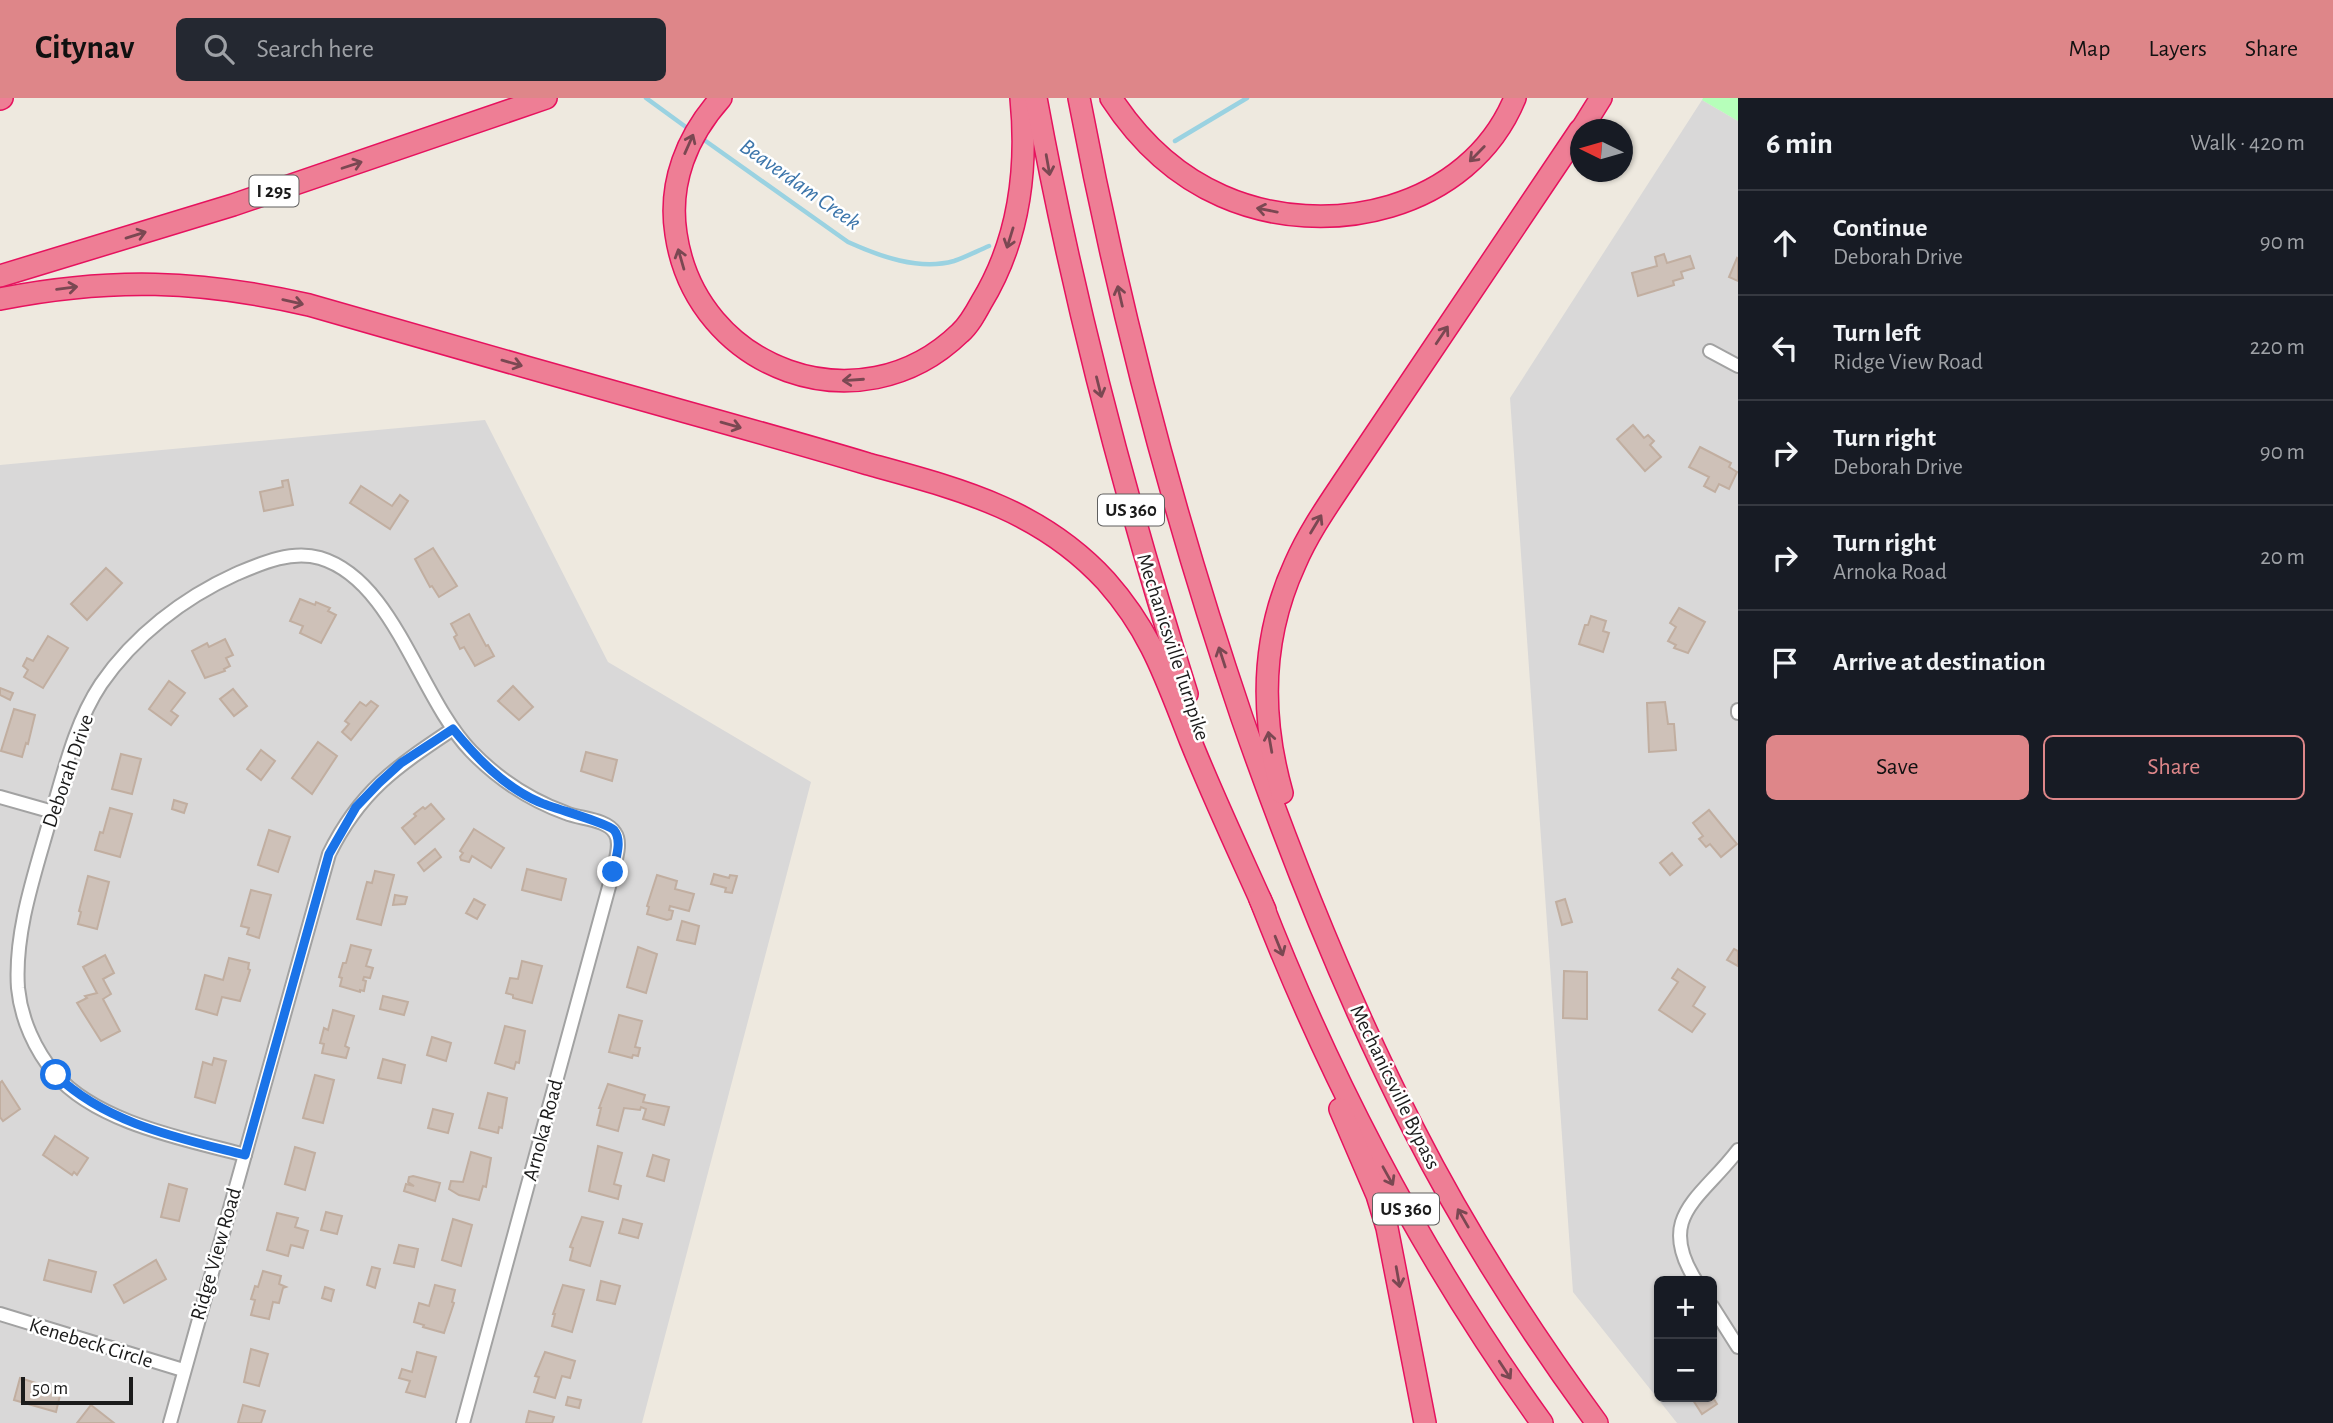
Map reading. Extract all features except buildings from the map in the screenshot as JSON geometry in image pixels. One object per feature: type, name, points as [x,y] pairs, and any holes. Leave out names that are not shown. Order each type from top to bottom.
[{"type":"highway","name":"I 295","points":[[0,276],[233,205],[546,98]]},
{"type":"highway","points":[[721,98],[694,134],[678,175],[674,223],[686,275],[708,314],[724,332],[754,355],[788,372],[834,381],[877,377],[904,369],[942,348],[971,320],[999,270],[1018,209],[1023,144],[1021,98]]},
{"type":"highway","name":"Mechanicsville Turnpike","points":[[1036,98],[1070,269],[1137,532],[1226,811],[1294,982]]},
{"type":"highway","name":"Mechanicsville Turnpike","points":[[1079,98],[1129,337],[1172,495],[1231,685],[1303,882]]},
{"type":"highway","points":[[1111,98],[1136,133],[1155,153],[1204,187],[1252,207],[1312,216],[1368,212],[1398,204],[1432,190],[1463,168],[1478,153],[1501,125],[1515,98]]},
{"type":"highway","points":[[1588,119],[1601,98]]},
{"type":"highway","points":[[1391,1084],[1276,773],[1267,728],[1266,704],[1271,640],[1294,565],[1313,528],[1570,146]]},
{"type":"highway","points":[[0,299],[88,286],[148,283],[223,288],[258,294],[321,309],[863,462],[967,492],[1003,506],[1036,523],[1064,542],[1108,583],[1136,620],[1163,668],[1191,740],[1265,910]]},
{"type":"highway","name":"Mechanicsville Bypass","points":[[1303,882],[1346,986],[1391,1084],[1439,1177],[1498,1276],[1597,1423]]},
{"type":"highway","points":[[1294,982],[1348,1129],[1377,1195],[1387,1228],[1425,1423]]},
{"type":"highway","name":"US 360","points":[[1294,982],[1352,1106],[1413,1221],[1459,1299],[1542,1423]]},
{"type":"highway","points":[[1498,1276],[1611,1423]]},
{"type":"street","points":[[1710,351],[1738,366]]},
{"type":"street","name":"Deborah Drive","points":[[245,1155],[180,1138],[98,1108],[74,1092],[56,1075],[40,1053],[23,1014],[19,990],[18,967],[28,905],[52,812],[72,749],[93,697],[127,651],[162,620],[201,592],[279,558],[319,558],[338,566],[371,591],[381,604],[453,729],[480,759],[526,795],[570,815],[607,825],[617,836]]},
{"type":"street","name":"Ridge View Road","points":[[170,1423],[329,854],[356,807],[379,783],[401,763],[453,729]]},
{"type":"street","points":[[0,797],[52,812]]},
{"type":"street","name":"Arnoka Road","points":[[463,1423],[613,872],[617,836]]},
{"type":"street","points":[[1694,1276],[1679,1239],[1682,1219],[1738,1150]]},
{"type":"street","name":"Kenebeck Circle","points":[[0,1314],[183,1370]]},
{"type":"street","points":[[1717,1314],[1738,1347]]},
{"type":"shaded area","points":[[1702,100],[1738,121],[1738,1423],[1677,1423],[1660,1402],[1717,1402],[1717,1276],[1654,1276],[1654,1394],[1573,1292],[1510,398]]},
{"type":"shaded area","points":[[485,420],[608,662],[811,782],[642,1423],[0,1423],[0,465]]},
{"type":"green space","points":[[1738,98],[1738,121],[1702,100]]},
{"type":"waterway","name":"Beaverdam Creek","points":[[646,98],[690,130]]},
{"type":"waterway","name":"Beaverdam Creek","points":[[1175,141],[1247,98]]},
{"type":"waterway","name":"Beaverdam Creek","points":[[700,137],[848,242],[873,252],[913,263],[941,264],[989,246]]},
{"type":"route","points":[[56,1075],[74,1092],[98,1108],[180,1138],[245,1155],[329,854],[356,807],[379,783],[401,763],[453,729],[471,751],[499,777],[537,802],[613,829],[618,842],[613,872]]}]
